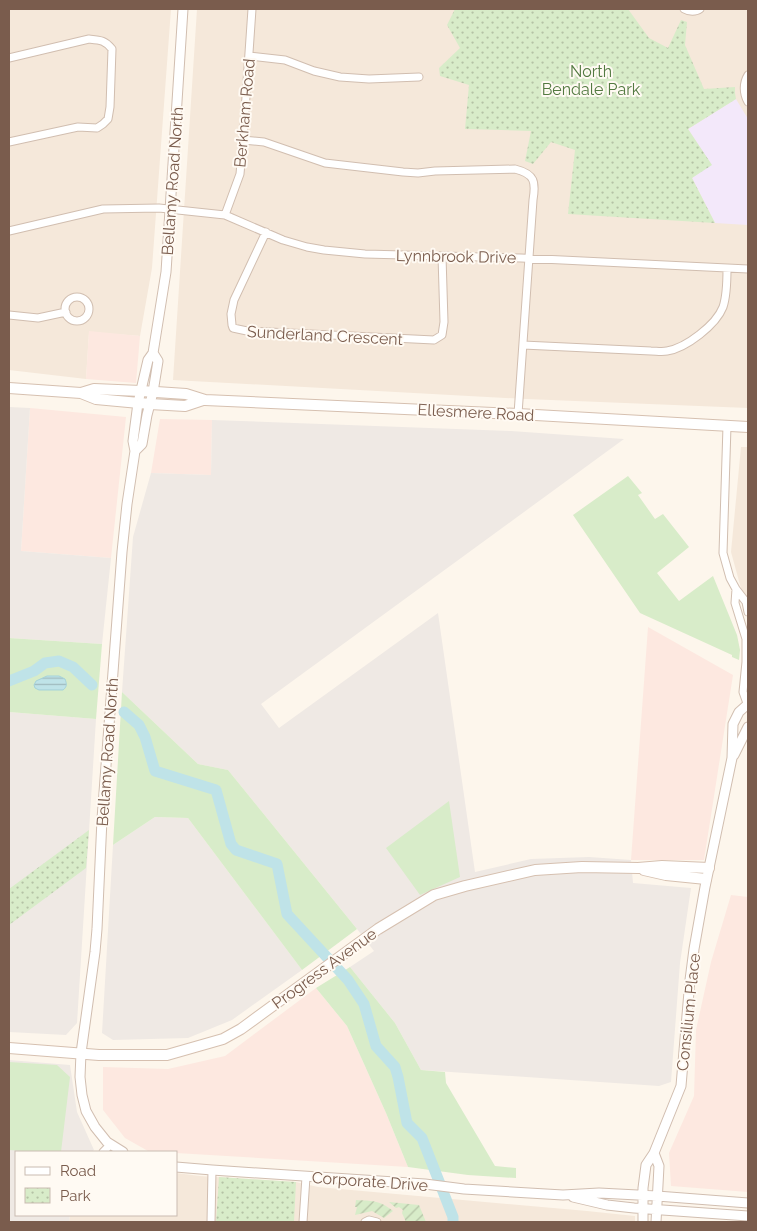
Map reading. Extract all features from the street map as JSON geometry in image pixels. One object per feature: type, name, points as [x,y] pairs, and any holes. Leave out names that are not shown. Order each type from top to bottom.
[{"type":"main road","name":"Ellesmere Road","points":[[9,388],[81,393],[96,399],[150,404],[185,406],[203,400]]},
{"type":"main road","name":"Ellesmere Road","points":[[81,393],[94,389],[141,391],[186,394],[203,400],[518,414],[748,427]]},
{"type":"main road","name":"Progress Avenue","points":[[9,1048],[99,1054],[167,1055],[223,1039],[240,1029],[378,929],[434,895],[535,870],[582,867],[638,868],[662,866],[710,868]]},
{"type":"main road","name":"Progress Avenue","points":[[638,868],[666,875],[706,879]]},
{"type":"street","name":"Bellamy Road North","points":[[81,1052],[96,944],[102,819],[122,552],[135,451],[133,441],[138,403],[148,360],[153,352],[166,272],[184,9]]},
{"type":"street","name":"Berkham Road","points":[[225,215],[239,179],[244,140],[252,9]]},
{"type":"street","points":[[684,9],[698,11],[700,9]]},
{"type":"street","points":[[9,58],[89,40],[108,43],[112,50],[110,107],[108,118],[102,124],[97,128],[78,127],[9,142]]},
{"type":"street","points":[[249,56],[285,60],[314,71],[340,77],[369,79],[419,78]]},
{"type":"street","points":[[748,75],[744,84],[748,102]]},
{"type":"street","points":[[244,140],[264,142],[325,163],[418,173],[515,169],[533,178],[535,186],[518,414]]},
{"type":"street","name":"Lynnbrook Drive","points":[[9,231],[103,209],[170,209],[225,215],[283,240],[324,250],[356,253],[529,258],[748,269]]},
{"type":"street","name":"Sunderland Crescent","points":[[266,232],[234,300],[231,314],[234,328],[247,331],[434,340],[442,334],[443,329],[442,256]]},
{"type":"street","points":[[523,345],[651,351],[667,351],[677,348],[708,327],[720,314],[725,299],[727,269]]},
{"type":"street","points":[[9,315],[38,318],[66,312]]},
{"type":"street","name":"Bellamy Road North","points":[[135,451],[142,444],[153,392],[158,361],[153,352]]},
{"type":"street","points":[[726,426],[723,553],[730,578],[746,602],[748,612]]},
{"type":"street","points":[[732,758],[733,724],[739,712],[748,704],[743,692],[746,640],[735,603],[736,589]]},
{"type":"street","points":[[732,758],[748,727]]},
{"type":"street","name":"Consilium Place","points":[[643,1222],[646,1164],[654,1153],[681,1086],[694,949],[706,879],[710,868],[732,758]]},
{"type":"street","points":[[81,1052],[80,1077],[86,1111],[95,1128],[110,1145],[121,1151]]},
{"type":"street","points":[[104,1151],[110,1145]]},
{"type":"street","points":[[654,1153],[659,1166],[656,1222]]},
{"type":"street","name":"Corporate Drive","points":[[178,1167],[425,1184],[461,1189],[563,1195],[599,1193],[643,1195],[746,1203]]},
{"type":"street","points":[[211,1222],[212,1170]]},
{"type":"street","points":[[303,1222],[306,1177]]},
{"type":"street","name":"Corporate Drive","points":[[563,1195],[607,1204],[657,1210],[746,1216]]},
{"type":"street","points":[[746,1203],[746,1216]]},
{"type":"street","points":[[365,1222],[373,1220],[377,1222]]},
{"type":"shaded area","points":[[9,9],[171,9],[152,268],[140,336],[89,332],[86,379],[9,370]]},
{"type":"shaded area","points":[[197,9],[748,9],[748,408],[526,399],[173,380]]},
{"type":"shaded area","points":[[736,99],[748,119],[748,225],[715,223],[692,178],[711,164],[688,129]]},
{"type":"shaded area","points":[[89,331],[140,336],[136,383],[86,379]]},
{"type":"shaded area","points":[[9,407],[30,408],[21,551],[111,558],[102,644],[9,638]]},
{"type":"shaded area","points":[[30,408],[126,417],[111,558],[21,551]]},
{"type":"shaded area","points":[[160,419],[212,420],[211,475],[151,473]]},
{"type":"shaded area","points":[[212,420],[511,431],[624,439],[261,704],[279,728],[438,613],[475,872],[531,859],[589,857],[631,860],[633,883],[691,888],[680,963],[671,1082],[659,1086],[421,1070],[395,1023],[350,967],[374,951],[357,929],[228,770],[198,764],[122,692],[133,537],[151,473],[211,475]]},
{"type":"shaded area","points":[[741,447],[748,447],[748,614],[731,552]]},
{"type":"shaded area","points":[[648,627],[733,675],[704,860],[631,860]]},
{"type":"shaded area","points":[[9,712],[96,719],[77,1023],[66,1035],[9,1032]]},
{"type":"shaded area","points":[[155,817],[188,818],[302,970],[232,1020],[188,1038],[113,1040],[102,1033],[113,845]]},
{"type":"shaded area","points":[[731,895],[748,897],[748,1192],[671,1186],[669,1153],[694,1096],[696,1030],[711,962]]},
{"type":"shaded area","points":[[316,988],[347,1026],[408,1167],[178,1153],[178,1151],[148,1151],[125,1138],[103,1110],[103,1067],[168,1069],[225,1056]]},
{"type":"shaded area","points":[[9,1060],[70,1065],[77,1112],[94,1150],[15,1151],[15,1216],[70,1216],[69,1222],[9,1222]]},
{"type":"shaded area","points":[[178,1173],[296,1182],[318,1187],[635,1216],[635,1222],[69,1222],[70,1216],[178,1216]]},
{"type":"green space","name":"North Bendale Park","points":[[455,9],[628,9],[649,38],[668,48],[681,20],[687,22],[685,45],[704,89],[735,87],[736,99],[688,129],[712,165],[692,178],[715,223],[568,214],[575,150],[551,142],[533,164],[525,161],[531,131],[465,129],[469,85],[440,76],[439,68],[460,48],[447,25]]},
{"type":"green space","points":[[628,476],[642,493],[638,495],[655,519],[663,514],[689,547],[657,573],[679,601],[713,576],[737,635],[740,650],[739,660],[732,657],[732,655],[640,613],[573,515]]},
{"type":"green space","points":[[9,638],[102,644],[96,719],[9,712]]},
{"type":"green space","points":[[122,692],[198,764],[228,770],[357,929],[302,970],[188,818],[155,817],[113,845]]},
{"type":"green space","points":[[449,801],[460,877],[420,895],[386,848]]},
{"type":"green space","points":[[89,830],[86,868],[9,925],[9,889]]},
{"type":"green space","points":[[350,967],[395,1023],[421,1070],[445,1072],[446,1083],[495,1166],[516,1168],[516,1178],[468,1175],[408,1167],[347,1026],[316,988]]},
{"type":"green space","points":[[9,1062],[57,1065],[70,1077],[61,1151],[9,1150]]},
{"type":"green space","points":[[219,1177],[296,1182],[294,1222],[216,1222]]},
{"type":"green space","points":[[356,1200],[380,1203],[393,1211],[384,1218],[372,1211],[355,1215]]},
{"type":"green space","points":[[389,1202],[419,1205],[426,1222],[406,1222],[402,1213],[403,1210],[399,1207],[396,1208]]},
{"type":"water","points":[[47,676],[59,676],[65,679],[65,688],[63,690],[39,690],[35,688],[36,681]]},
{"type":"waterway","points":[[9,681],[34,671],[45,663],[59,661],[73,667],[92,685]]},
{"type":"waterway","points":[[124,712],[139,725],[145,737],[155,771],[216,790],[231,844],[236,850],[277,864],[287,914],[348,980],[364,1004],[376,1046],[395,1067],[407,1123],[422,1138],[453,1217],[453,1222]]}]
